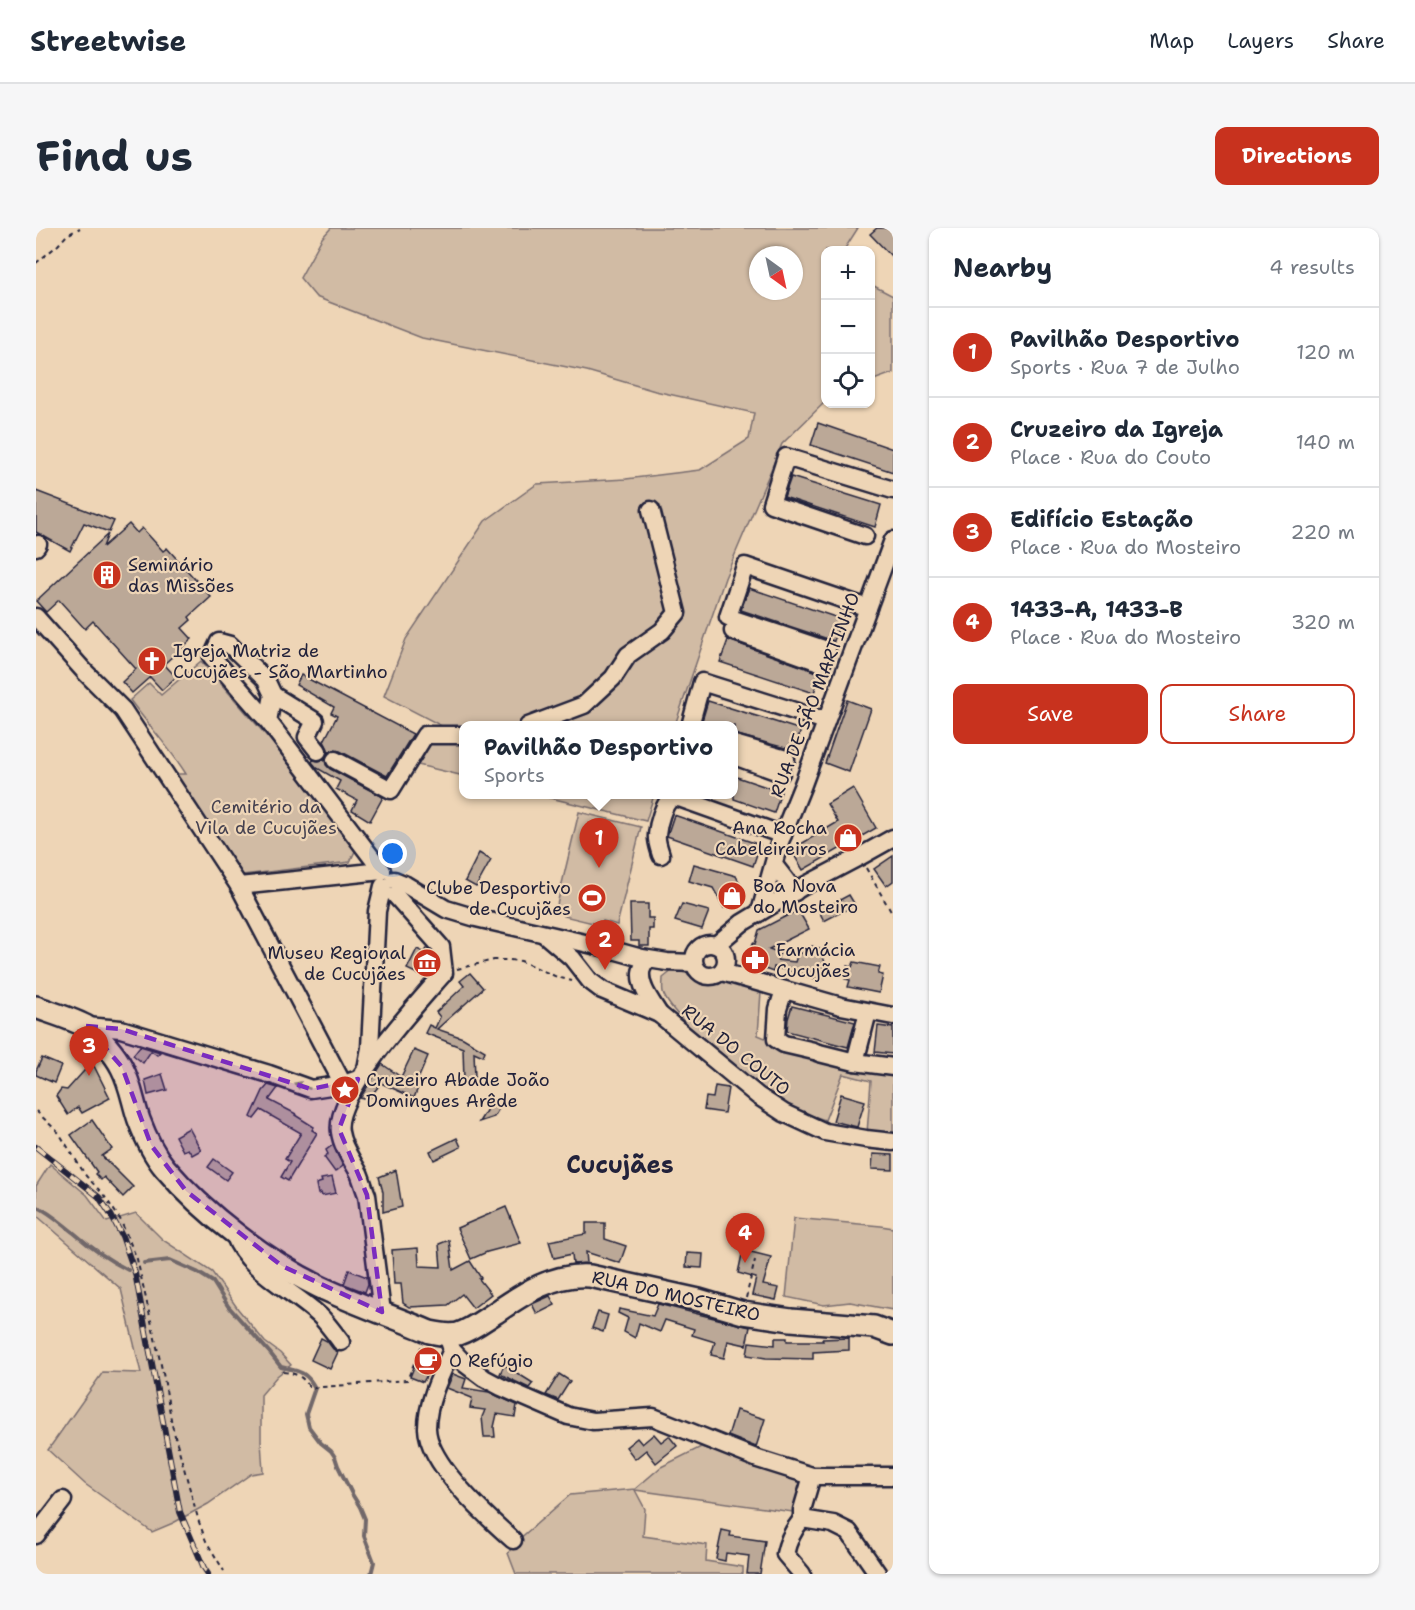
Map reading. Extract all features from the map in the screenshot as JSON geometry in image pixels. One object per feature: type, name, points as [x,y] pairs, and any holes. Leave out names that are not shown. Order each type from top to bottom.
[{"type":"main road","points":[[38,1009],[86,1026],[107,1046],[122,1067],[139,1121],[163,1166],[201,1205],[234,1232],[282,1266],[320,1287],[443,1339]]},
{"type":"main road","name":"RUA DO MOSTEIRO","points":[[443,1339],[479,1324],[521,1295],[549,1282],[576,1275],[590,1276],[699,1300],[743,1313],[791,1320],[874,1327],[893,1334]]},
{"type":"street","points":[[865,536],[771,504],[786,457],[893,490]]},
{"type":"street","points":[[541,721],[584,705],[613,678],[628,655],[662,632],[677,613],[651,510]]},
{"type":"street","name":"RUA DE SÃO MARTINHO","points":[[760,912],[783,834],[893,540]]},
{"type":"street","points":[[825,657],[724,628],[745,566],[868,608]]},
{"type":"street","points":[[36,616],[85,672],[123,710],[239,886],[356,1077]]},
{"type":"street","points":[[86,1026],[121,1029],[311,1089],[356,1077],[444,973],[441,947],[389,883],[268,721],[212,657],[219,642],[231,645],[267,680],[273,695],[268,721]]},
{"type":"street","points":[[691,721],[702,682],[826,721]]},
{"type":"street","points":[[273,695],[315,721],[307,738],[318,751]]},
{"type":"street","points":[[335,760],[392,790],[425,735],[459,735]]},
{"type":"street","points":[[738,746],[783,766],[738,757]]},
{"type":"street","points":[[661,855],[657,834],[666,802],[670,799]]},
{"type":"street","points":[[682,799],[783,834]]},
{"type":"street","points":[[716,945],[742,922],[893,838]]},
{"type":"street","points":[[774,865],[795,892]]},
{"type":"street","points":[[239,886],[389,883],[406,885],[446,909],[476,918],[542,932],[646,959],[694,963]]},
{"type":"street","points":[[382,1312],[367,1195],[339,1129],[341,1116],[370,1048],[377,911],[389,883]]},
{"type":"street","name":"RUA DO COUTO","points":[[542,932],[572,958],[590,981],[602,990],[659,1014],[758,1096],[784,1113],[825,1132],[893,1142]]},
{"type":"street","points":[[722,972],[727,962],[720,947],[710,944],[696,952],[694,963],[705,976],[722,972],[841,1006],[868,1012],[891,1013]]},
{"type":"street","name":"RUA DO COUTO","points":[[646,959],[641,972],[642,984],[659,1014]]},
{"type":"street","points":[[784,990],[778,1009],[776,1039],[784,1044],[855,1062],[893,1067]]},
{"type":"street","points":[[855,1062],[868,1012]]},
{"type":"street","points":[[234,1232],[238,1246],[253,1263],[320,1316],[341,1342]]},
{"type":"street","points":[[443,1339],[464,1363],[484,1378],[568,1416],[593,1421],[653,1417],[758,1459],[812,1476],[893,1476]]},
{"type":"street","points":[[443,1339],[438,1382],[428,1416],[429,1442],[438,1461],[481,1511],[513,1540]]},
{"type":"street","points":[[801,1574],[785,1554],[788,1539],[802,1519],[802,1510],[812,1476]]},
{"type":"street","points":[[36,1535],[63,1500]]},
{"type":"street","points":[[802,1519],[833,1524],[849,1532],[878,1574]]},
{"type":"path","points":[[36,263],[67,235],[80,228]]},
{"type":"path","points":[[860,857],[893,915]]},
{"type":"path","points":[[460,968],[494,960],[521,961],[572,981]]},
{"type":"path","points":[[36,1111],[59,1133],[86,1176],[114,1210],[137,1259],[164,1377],[172,1425],[199,1522],[206,1541],[224,1571]]},
{"type":"path","points":[[743,1313],[755,1260]]},
{"type":"path","points":[[283,1372],[295,1373],[310,1388],[407,1380],[414,1362],[443,1339]]},
{"type":"highlighted area","points":[[86,1026],[121,1029],[311,1089],[358,1079],[339,1129],[367,1195],[382,1312],[282,1266],[186,1191],[151,1145],[122,1067]]},
{"type":"green space","points":[[331,228],[858,228],[847,246],[821,246],[821,406],[782,444],[725,578],[676,721],[459,721],[459,775],[418,765],[442,726],[384,696],[406,639],[485,521],[537,484],[626,479],[700,470],[749,439],[754,413],[655,391],[587,371],[422,338],[316,297],[300,278],[322,238]]},
{"type":"green space","points":[[875,287],[893,296],[893,373],[875,380]]},
{"type":"green space","name":"Cemitério da Vila de Cucujães","points":[[201,661],[271,741],[347,839],[355,851],[350,862],[242,875],[175,774],[186,774],[130,700],[149,683],[161,695]]},
{"type":"green space","points":[[555,799],[653,799],[646,821]]},
{"type":"green space","points":[[579,812],[641,827],[617,925],[603,921],[601,925],[564,916],[565,911],[556,909]]},
{"type":"green space","points":[[673,970],[686,973],[699,981],[731,980],[761,992],[758,1035],[799,1052],[893,1072],[893,1139],[867,1133],[871,1081],[843,1074],[825,1120],[783,1104],[766,1093],[714,1050],[669,1003],[663,992],[663,978]]},
{"type":"green space","points":[[50,1164],[87,1195],[107,1222],[136,1213],[163,1240],[212,1272],[265,1342],[291,1365],[277,1376],[261,1395],[263,1472],[251,1474],[208,1504],[152,1532],[85,1484],[48,1450],[103,1372],[141,1373],[121,1289],[36,1215],[36,1186]]},
{"type":"green space","points":[[794,1218],[893,1228],[893,1310],[850,1302],[824,1305],[786,1297]]},
{"type":"green space","points":[[701,1447],[805,1481],[793,1512],[635,1490],[645,1509],[643,1536],[707,1545],[706,1561],[743,1567],[743,1574],[516,1574],[508,1553],[518,1540],[570,1495],[635,1489],[661,1467]]},
{"type":"building","points":[[877,228],[893,228],[893,258],[870,234]]},
{"type":"building","points":[[818,423],[893,449],[893,472],[811,445]]},
{"type":"building","points":[[791,477],[881,505],[875,527],[784,497]]},
{"type":"building","points":[[36,491],[114,521],[109,532],[84,523],[70,551],[36,532]]},
{"type":"building","name":"Seminário das Missões","points":[[129,524],[137,533],[142,528],[163,551],[167,548],[211,597],[189,617],[191,620],[182,628],[192,639],[164,664],[176,677],[162,690],[150,677],[132,693],[122,682],[136,669],[93,621],[85,629],[59,600],[46,612],[36,601],[108,534],[103,547]]},
{"type":"building","points":[[749,588],[841,619],[834,641],[741,610]]},
{"type":"building","points":[[728,640],[820,673],[814,693],[720,662]]},
{"type":"building","points":[[301,675],[413,734],[387,776],[340,751],[328,752],[324,741],[337,716],[331,713],[334,707],[296,685]]},
{"type":"building","points":[[847,700],[871,709],[849,772],[825,763]]},
{"type":"building","points":[[708,701],[801,730],[794,752],[738,735],[738,721],[702,721]]},
{"type":"building","points":[[325,759],[330,769],[383,797],[370,821],[352,810],[357,800],[336,789],[340,781],[317,768],[312,762]]},
{"type":"building","points":[[738,777],[781,792],[774,813],[734,799],[738,799]]},
{"type":"building","points":[[853,788],[876,828],[803,870],[791,850],[838,822],[827,804]]},
{"type":"building","points":[[674,815],[760,845],[753,866],[667,836]]},
{"type":"building","points":[[479,853],[491,860],[476,887],[465,881]]},
{"type":"building","points":[[893,856],[893,881],[886,886],[874,869]]},
{"type":"building","points":[[694,864],[736,876],[746,896],[724,908],[713,888],[689,881]]},
{"type":"building","points":[[849,895],[855,905],[824,921],[819,911]]},
{"type":"building","points":[[630,904],[648,904],[648,918],[653,918],[653,929],[649,929],[649,946],[639,946],[639,941],[631,941]]},
{"type":"building","points":[[682,904],[709,911],[702,929],[675,921]]},
{"type":"building","points":[[798,910],[809,929],[769,949],[780,953],[777,960],[795,962],[797,956],[812,946],[819,948],[825,962],[821,970],[825,971],[821,980],[774,967],[773,972],[746,962],[759,930]]},
{"type":"building","points":[[427,948],[431,951],[433,970],[426,978],[407,969],[417,949],[425,953]]},
{"type":"building","points":[[854,962],[880,967],[878,974],[883,975],[879,993],[848,987],[850,980],[845,979],[848,966],[852,967]]},
{"type":"building","points":[[470,973],[483,988],[437,1029],[463,1038],[485,1051],[483,1056],[474,1052],[475,1078],[464,1080],[463,1048],[425,1033],[429,1025],[435,1028],[440,1017],[436,1012],[464,986],[460,981]]},
{"type":"building","points":[[792,1006],[855,1022],[848,1047],[787,1031]]},
{"type":"building","points":[[878,1026],[893,1028],[893,1054],[875,1052]]},
{"type":"building","points":[[140,1046],[160,1052],[157,1055],[151,1051],[143,1063],[133,1055]]},
{"type":"building","points":[[414,1050],[428,1056],[416,1084],[419,1085],[414,1098],[381,1083],[368,1100],[360,1098],[382,1064],[401,1077]]},
{"type":"building","points":[[42,1058],[61,1066],[54,1083],[36,1075]]},
{"type":"building","points":[[92,1062],[110,1098],[82,1113],[78,1107],[68,1115],[56,1096],[61,1089],[67,1090]]},
{"type":"building","points":[[162,1074],[167,1090],[148,1095],[145,1080]]},
{"type":"building","points":[[268,1085],[278,1088],[269,1100],[296,1114],[314,1127],[312,1130],[317,1133],[288,1181],[281,1177],[290,1162],[285,1159],[301,1133],[261,1110],[254,1119],[251,1117]]},
{"type":"building","points":[[715,1086],[728,1088],[724,1113],[704,1110],[706,1097],[713,1098]]},
{"type":"building","points":[[841,1094],[865,1101],[857,1127],[833,1121]]},
{"type":"building","points":[[492,1101],[501,1105],[494,1117],[479,1122]]},
{"type":"building","points":[[92,1120],[112,1149],[102,1156],[133,1187],[123,1197],[104,1177],[101,1180],[95,1174],[97,1172],[71,1135]]},
{"type":"building","points":[[189,1128],[201,1150],[192,1155],[188,1149],[183,1151],[175,1136]]},
{"type":"building","points":[[457,1138],[461,1147],[434,1160],[430,1151]]},
{"type":"building","points":[[333,1145],[343,1166],[335,1172],[324,1157],[328,1154],[326,1150]]},
{"type":"building","points":[[873,1154],[893,1155],[893,1170],[872,1169]]},
{"type":"building","points":[[214,1159],[232,1172],[226,1180],[208,1167]]},
{"type":"building","points":[[396,1170],[402,1207],[383,1212],[383,1192],[379,1177]]},
{"type":"building","points":[[332,1177],[336,1193],[322,1196],[321,1193],[318,1194],[316,1184],[322,1182],[321,1179]]},
{"type":"building","points":[[506,1207],[521,1243],[471,1259],[457,1228]]},
{"type":"building","points":[[586,1223],[605,1223],[605,1239],[626,1246],[620,1263],[586,1252],[587,1263],[573,1264],[572,1254],[554,1258],[549,1241],[586,1234]]},
{"type":"building","points":[[449,1240],[453,1270],[470,1261],[481,1278],[479,1279],[491,1294],[473,1308],[462,1294],[448,1305],[409,1307],[403,1303],[401,1284],[394,1284],[392,1250],[418,1248],[419,1266],[441,1267],[439,1244]]},
{"type":"building","points":[[743,1250],[771,1257],[763,1285],[779,1288],[776,1300],[752,1295],[756,1278],[738,1273]]},
{"type":"building","points":[[687,1253],[703,1254],[702,1268],[686,1267]]},
{"type":"building","points":[[349,1270],[367,1277],[368,1284],[365,1292],[344,1284]]},
{"type":"building","points":[[550,1296],[555,1305],[537,1314],[532,1304]]},
{"type":"building","points":[[658,1304],[750,1327],[746,1345],[728,1341],[724,1358],[711,1355],[715,1342],[692,1335],[694,1329],[665,1320],[660,1332],[639,1323],[635,1338],[624,1332],[628,1318],[618,1313],[619,1309],[653,1316]]},
{"type":"building","points":[[598,1312],[608,1315],[603,1332],[592,1328]]},
{"type":"building","points":[[321,1338],[338,1352],[330,1369],[311,1360]]},
{"type":"building","points":[[775,1338],[787,1338],[787,1341],[823,1341],[822,1339],[849,1338],[849,1350],[813,1352],[813,1359],[766,1358],[747,1355],[749,1342],[775,1345]]},
{"type":"building","points":[[420,1352],[437,1357],[430,1374],[428,1373],[423,1382],[410,1377]]},
{"type":"building","points":[[504,1365],[533,1383],[529,1388],[500,1374]]},
{"type":"building","points":[[453,1374],[466,1379],[463,1388],[489,1392],[517,1405],[515,1417],[497,1414],[494,1427],[495,1437],[484,1437],[482,1417],[485,1410],[470,1408],[472,1398],[447,1388]]},
{"type":"building","points":[[559,1374],[570,1381],[558,1400],[546,1395]]},
{"type":"building","points":[[736,1410],[765,1419],[756,1447],[728,1436]]},
{"type":"building","points":[[654,1434],[661,1442],[669,1436],[677,1446],[656,1463],[646,1450],[635,1459],[626,1447],[637,1438],[642,1444]]},
{"type":"building","points":[[722,1530],[731,1532],[730,1536],[765,1541],[760,1574],[747,1574],[749,1556],[726,1553],[725,1561],[716,1559]]},
{"type":"waterway","points":[[36,1206],[87,1244],[128,1270]]},
{"type":"waterway","points":[[144,1263],[170,1260],[213,1282],[228,1306],[281,1367],[301,1373],[312,1382],[315,1388],[306,1414],[309,1427],[335,1457],[360,1507],[365,1519],[364,1536],[374,1562],[371,1574]]},
{"type":"railway","points":[[36,1147],[99,1197],[122,1236],[135,1273],[180,1512],[208,1574]]},
{"type":"place","name":"Seminário das Missões","points":[[107,575]]},
{"type":"place","name":"Igreja Matriz de Cucujães - São Martinho","points":[[152,661]]},
{"type":"place","name":"Ana Rocha Cabeleireiros","points":[[848,838]]},
{"type":"place","name":"Pavilhão Desportivo","points":[[599,868]]},
{"type":"place","name":"Boa Nova do Mosteiro","points":[[732,896]]},
{"type":"place","name":"Clube Desportivo de Cucujães","points":[[592,898]]},
{"type":"place","name":"Farmácia Cucujães","points":[[755,960]]},
{"type":"place","name":"Museu Regional de Cucujães","points":[[427,963]]},
{"type":"place","name":"Cruzeiro da Igreja","points":[[605,970]]},
{"type":"place","name":"Edifício Estação","points":[[89,1076]]},
{"type":"place","name":"Cruzeiro Abade João Domingues Arêde","points":[[345,1090]]},
{"type":"place","name":"1433-A, 1433-B","points":[[745,1263]]},
{"type":"place","name":"O Refúgio","points":[[428,1361]]},
{"type":"district","name":"Cucujães","points":[[620,1165]]}]
